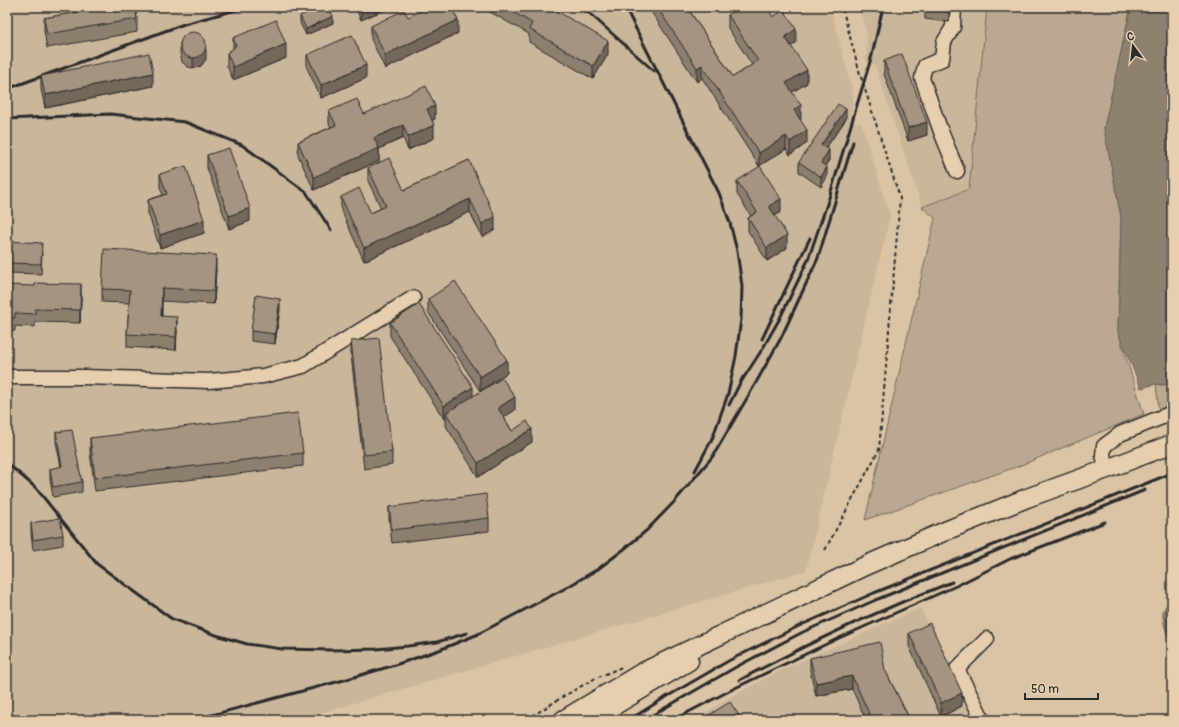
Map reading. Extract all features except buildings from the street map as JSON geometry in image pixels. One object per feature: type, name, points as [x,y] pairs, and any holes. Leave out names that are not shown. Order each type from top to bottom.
[{"type":"main road","points":[[563,720],[643,672],[867,565],[1027,498],[1172,444]]},
{"type":"main road","points":[[590,720],[788,603]]},
{"type":"lane","points":[[954,7],[953,27],[944,42],[942,59],[925,66],[922,78],[957,171]]},
{"type":"lane","points":[[7,377],[84,377],[209,381],[262,376],[303,366],[412,298]]},
{"type":"lane","points":[[1107,469],[1103,455],[1104,446],[1120,434],[1172,413]]},
{"type":"lane","points":[[983,720],[957,669],[987,639]]},
{"type":"path","points":[[825,550],[879,450],[900,198],[860,74],[842,7]]},
{"type":"shaded area","points":[[7,7],[830,7],[854,96],[850,120],[858,123],[861,122],[890,216],[806,571],[297,720],[7,720]]},
{"type":"shaded area","points":[[859,7],[987,7],[969,189],[922,207],[875,65],[866,62],[867,36]]},
{"type":"shaded area","points":[[987,7],[1131,7],[1104,128],[1121,217],[1118,332],[1144,414],[1019,466],[865,520],[935,218],[922,207],[969,189]]},
{"type":"shaded area","points":[[1131,7],[1172,7],[1172,376],[1168,384],[1156,384],[1141,388],[1118,332],[1121,217],[1104,128]]},
{"type":"shaded area","points":[[1172,376],[1172,409],[1159,413],[1156,384],[1168,384]]},
{"type":"shaded area","points":[[1172,598],[1172,609],[1168,611],[1172,633],[1172,643],[1164,624],[1163,612],[1164,608]]},
{"type":"shaded area","points":[[920,608],[975,720],[694,720],[727,699],[781,670]]},
{"type":"railway","points":[[7,89],[184,24],[247,7]]},
{"type":"railway","points":[[577,7],[588,12],[654,71]]},
{"type":"railway","points":[[625,7],[719,193],[730,223],[737,251],[742,286],[741,319],[736,356],[728,394],[711,442]]},
{"type":"railway","points":[[741,382],[780,318],[808,260],[829,198],[872,55],[883,7]]},
{"type":"railway","points":[[7,119],[110,114],[185,122],[242,145],[306,192],[331,230]]},
{"type":"railway","points":[[193,720],[395,665],[439,650],[476,635],[564,589],[598,569],[647,530],[675,501],[713,456],[781,338],[818,258],[853,142]]},
{"type":"railway","points":[[762,339],[810,238]]},
{"type":"railway","points":[[729,405],[743,377]]},
{"type":"railway","points":[[695,471],[713,437]]},
{"type":"railway","points":[[7,463],[36,488],[97,564],[172,619],[216,635],[247,644],[282,649],[376,649],[437,642],[467,633]]},
{"type":"railway","points":[[629,720],[730,660],[799,626],[874,593],[1172,473]]},
{"type":"railway","points":[[644,720],[736,667],[803,632],[878,599],[1145,490]]},
{"type":"railway","points":[[673,720],[735,688],[839,638],[956,586],[1010,559],[1105,522]]},
{"type":"railway","points":[[740,680],[844,628],[952,582]]}]
